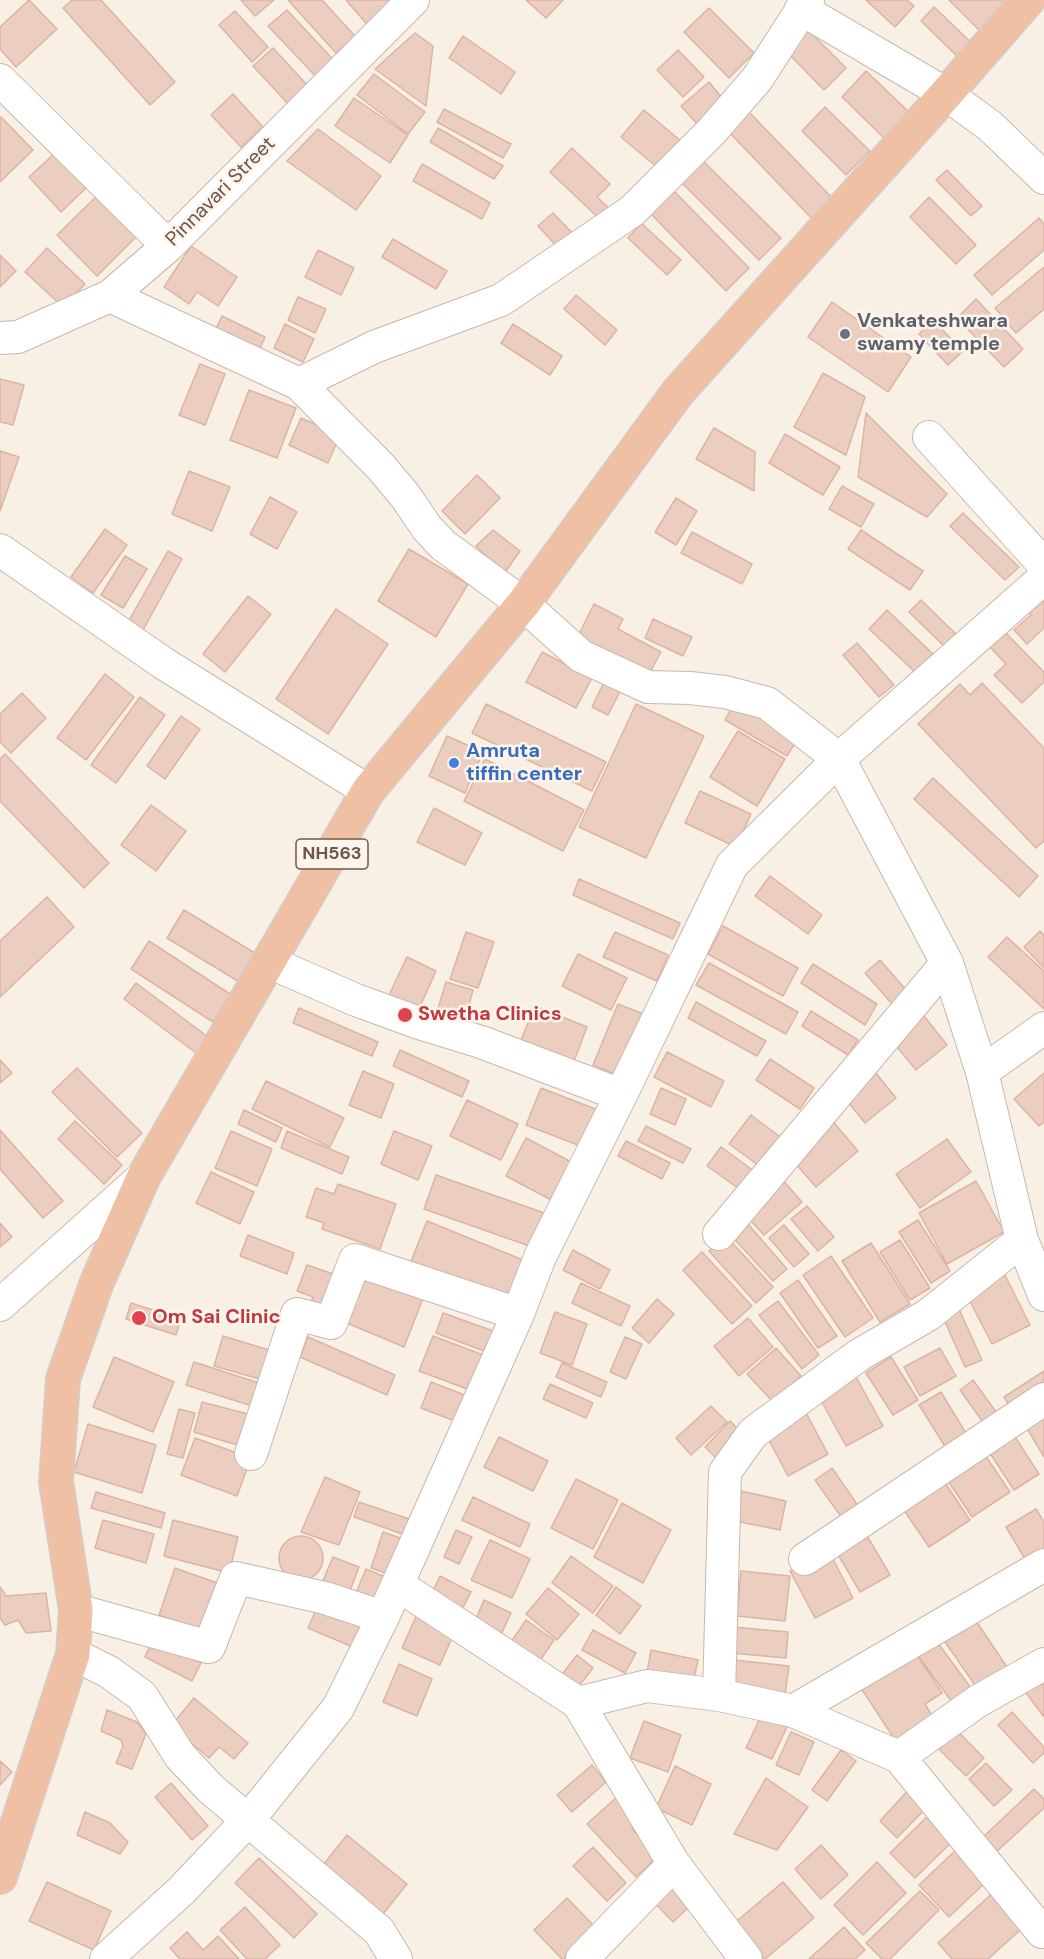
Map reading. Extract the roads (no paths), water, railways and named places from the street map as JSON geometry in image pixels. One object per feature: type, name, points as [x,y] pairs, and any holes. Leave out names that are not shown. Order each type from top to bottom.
[{"type":"highway","name":"NH563","points":[[0,1877],[73,1654],[76,1610],[56,1482],[63,1379],[97,1282],[144,1176],[368,791],[523,604],[678,392],[1028,0]]},
{"type":"street","name":"Pinnavari Street","points":[[0,338],[18,338],[110,296],[168,246],[413,0]]},
{"type":"street","points":[[299,384],[374,347],[501,300],[632,211],[711,132],[757,79],[805,4],[946,94],[990,126],[1044,178]]},
{"type":"street","points":[[0,80],[168,246]]},
{"type":"street","points":[[110,296],[299,384],[381,467],[406,497],[427,528],[443,545],[523,604],[581,656],[648,687],[725,692],[767,703],[839,759],[946,963],[982,1072],[1032,1245],[1044,1295]]},
{"type":"street","points":[[929,436],[1044,566]]},
{"type":"street","points":[[0,550],[163,663],[368,791]]},
{"type":"street","points":[[106,1959],[182,1890],[249,1819],[338,1708],[398,1585],[518,1314],[540,1257],[732,865],[839,759],[1044,578]]},
{"type":"street","points":[[269,962],[356,1000],[481,1042],[621,1095]]},
{"type":"street","points":[[719,1234],[946,963]]},
{"type":"street","points":[[982,1072],[1044,1028]]},
{"type":"street","points":[[0,1305],[144,1176]]},
{"type":"street","points":[[718,1695],[725,1472],[753,1433],[859,1355],[928,1315],[1032,1245]]},
{"type":"street","points":[[251,1454],[297,1314],[331,1323],[355,1260],[518,1314]]},
{"type":"street","points":[[805,1558],[1044,1400]]},
{"type":"street","points":[[793,1711],[1044,1565]]},
{"type":"street","points":[[76,1610],[209,1647],[236,1578],[325,1598],[383,1617]]},
{"type":"street","points":[[398,1585],[578,1703],[674,1864],[746,1959]]},
{"type":"street","points":[[73,1654],[109,1672],[142,1696],[180,1756],[227,1803],[249,1819],[379,1931],[396,1959]]},
{"type":"street","points":[[899,1757],[978,1701],[1044,1664]]},
{"type":"street","points":[[578,1703],[647,1686],[718,1695],[793,1711],[899,1757],[1043,1932]]},
{"type":"street","points":[[582,1959],[674,1864]]},
{"type":"place","name":"Venkateshwara swamy temple","points":[[845,334]]},
{"type":"place","name":"Amruta tiffin center","points":[[454,763]]},
{"type":"place","name":"Swetha Clinics","points":[[405,1015]]},
{"type":"place","name":"Om Sai Clinic","points":[[139,1318]]}]
